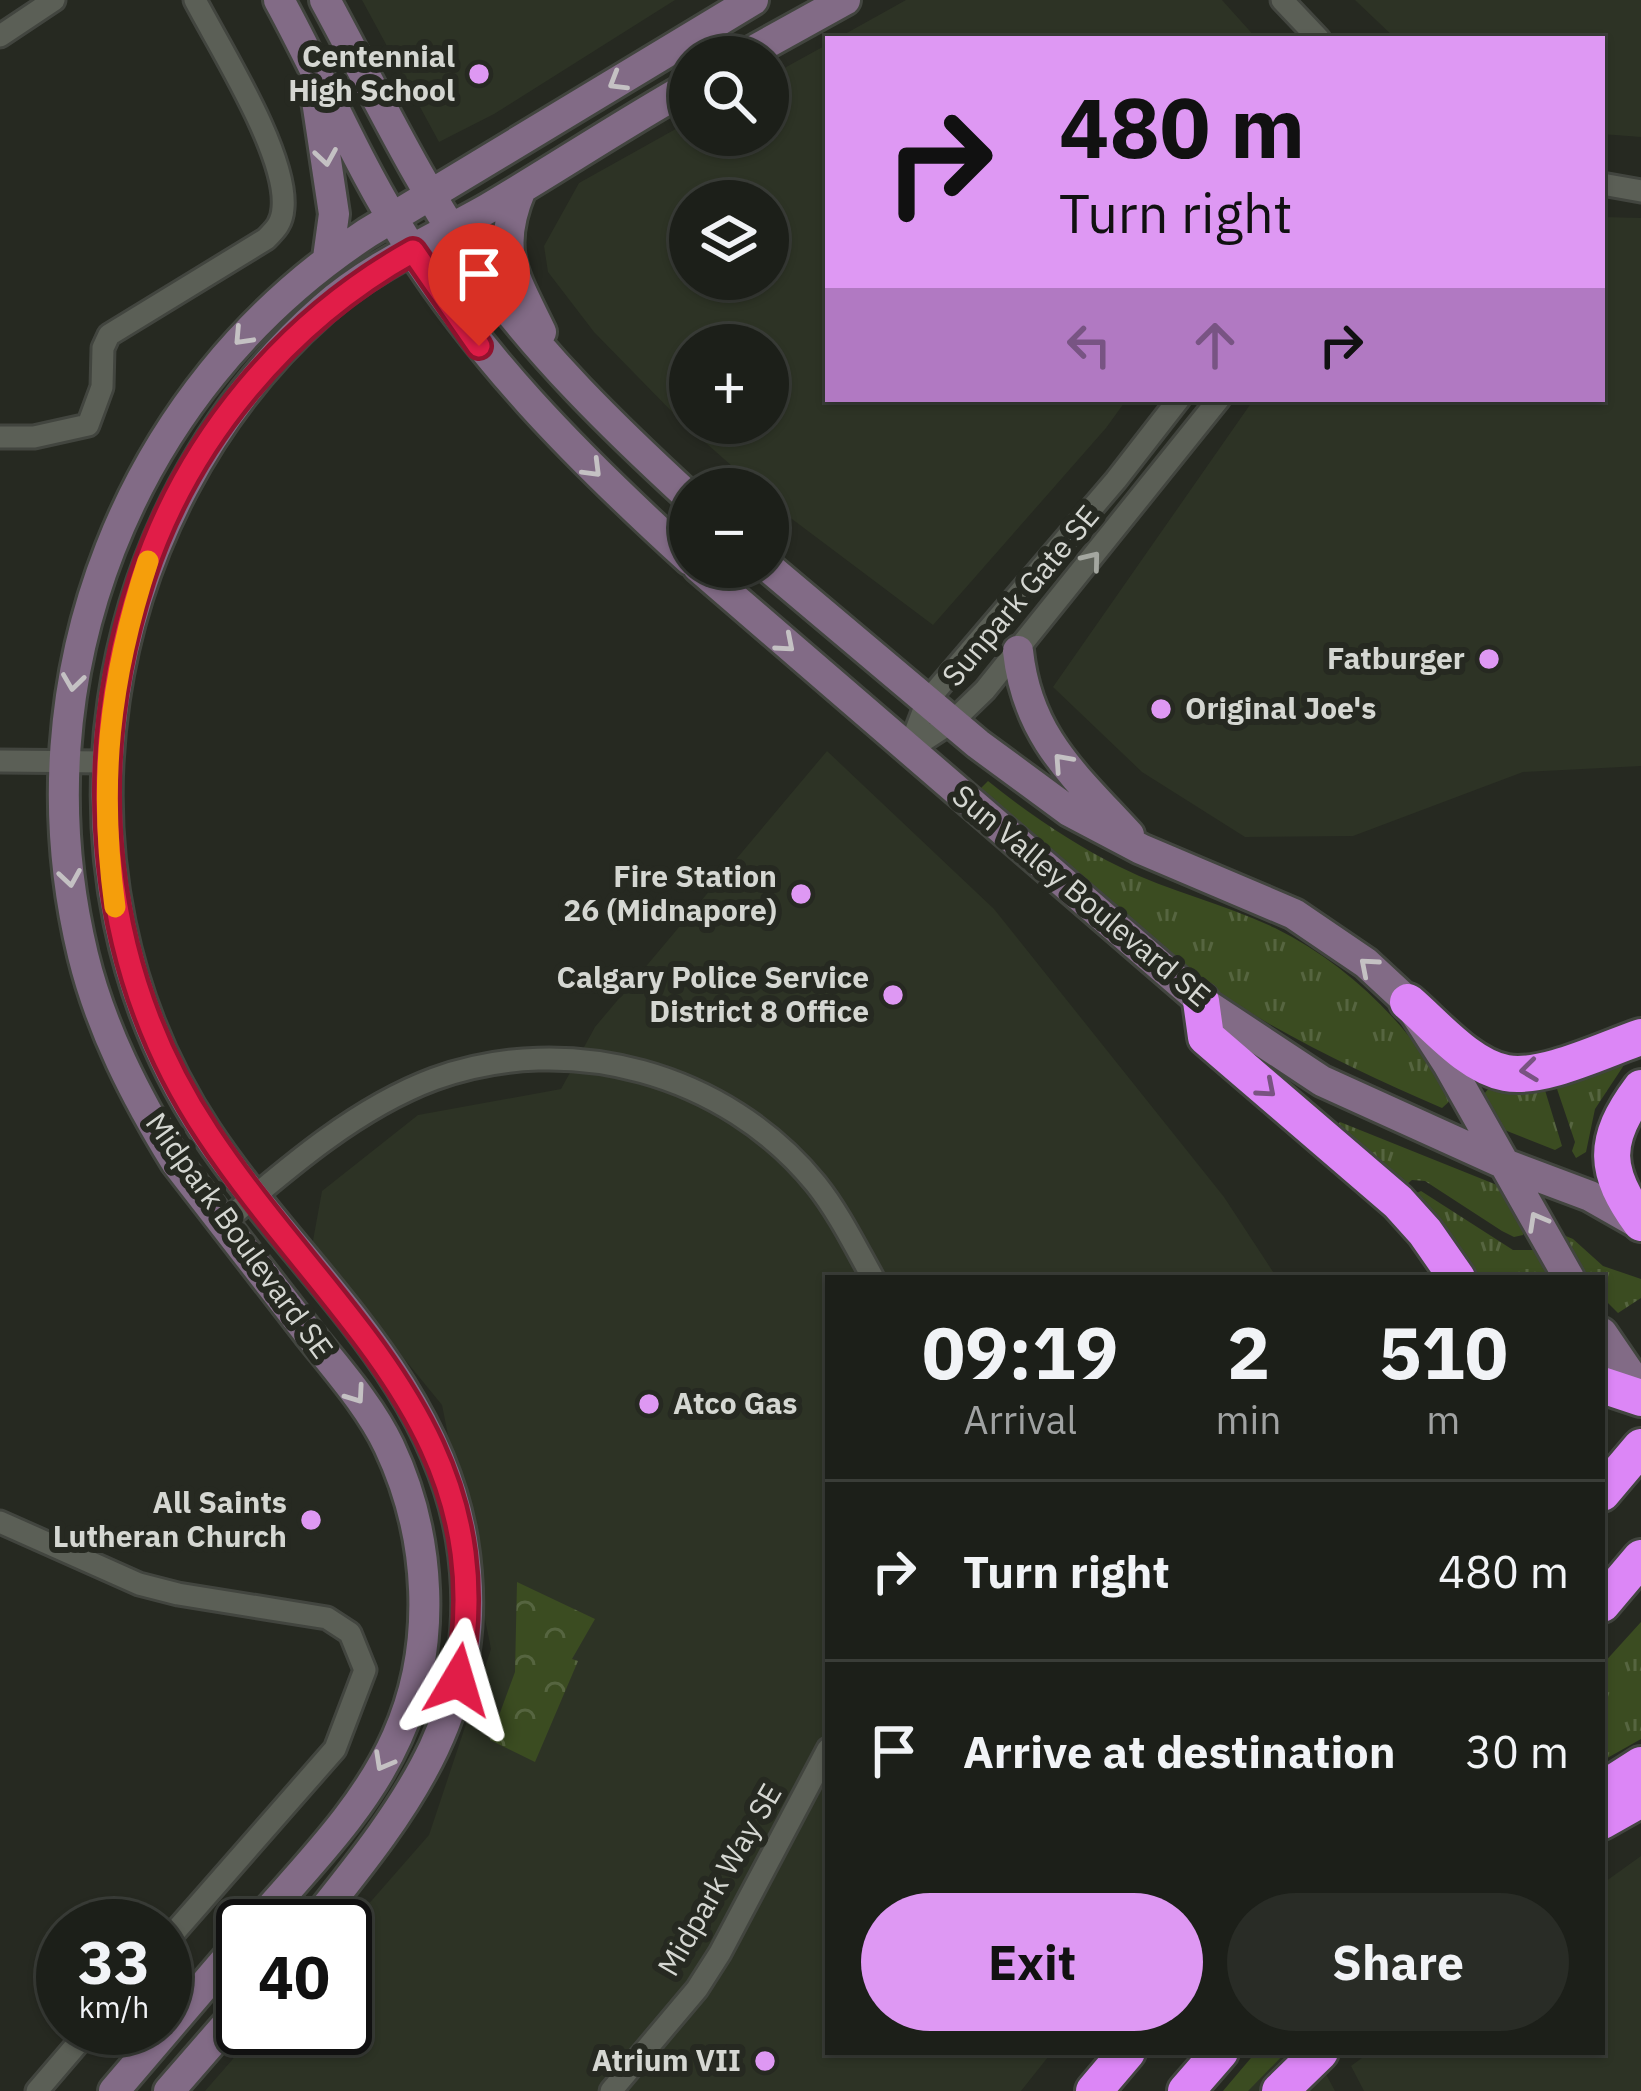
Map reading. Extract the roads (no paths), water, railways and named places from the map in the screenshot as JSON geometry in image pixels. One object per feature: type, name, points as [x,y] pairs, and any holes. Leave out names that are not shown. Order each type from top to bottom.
[{"type":"highway","points":[[1201,1000],[1206,1037],[1398,1202],[1426,1232],[1455,1275]]},
{"type":"highway","points":[[1408,1002],[1475,1059],[1504,1073],[1546,1070],[1641,1037]]},
{"type":"highway","points":[[1641,1088],[1615,1136],[1612,1157],[1618,1191],[1641,1224]]},
{"type":"highway","points":[[1605,1386],[1641,1394]]},
{"type":"highway","points":[[1605,1489],[1641,1447]]},
{"type":"highway","points":[[1605,1600],[1641,1558]]},
{"type":"highway","points":[[1605,1619],[1641,1583]]},
{"type":"highway","points":[[1605,1788],[1641,1766]]},
{"type":"highway","points":[[1605,1819],[1641,1799]]},
{"type":"highway","points":[[1082,2091],[1107,2055]]},
{"type":"highway","points":[[1094,2091],[1124,2055]]},
{"type":"highway","points":[[1186,2091],[1217,2055]]},
{"type":"highway","points":[[1280,2091],[1317,2055]]},
{"type":"street","points":[[0,36],[54,0]]},
{"type":"street","points":[[0,437],[34,437],[88,425],[102,387],[103,348],[109,335],[266,239],[279,226],[283,196],[263,131],[194,0]]},
{"type":"street","points":[[279,0],[413,251],[511,385],[669,541]]},
{"type":"street","points":[[325,0],[451,229],[499,298],[560,369],[669,477]]},
{"type":"street","name":"Midpark Boulevard SE","points":[[278,1899],[356,1807],[397,1738],[419,1667],[424,1583],[411,1504],[388,1442],[152,1123],[106,1027],[83,956],[64,840],[64,761],[77,656],[109,550],[155,452],[193,395],[239,340],[328,258],[753,0]]},
{"type":"street","points":[[780,36],[845,0]]},
{"type":"street","points":[[1282,0],[1316,36]]},
{"type":"street","points":[[310,57],[334,214],[328,258]]},
{"type":"street","name":"Midpark Boulevard SE","points":[[331,1899],[415,1789],[449,1713],[463,1655],[466,1583],[456,1510],[427,1429],[379,1354],[187,1101],[142,1007],[115,903],[106,830],[105,762],[116,676],[152,548],[228,413],[268,363],[326,306],[669,98]]},
{"type":"street","points":[[1605,184],[1641,190]]},
{"type":"street","points":[[520,189],[505,242],[522,293],[560,369]]},
{"type":"street","name":"Sunpark Gate SE","points":[[909,750],[927,701],[1178,402]]},
{"type":"street","name":"Sunpark Gate SE","points":[[909,750],[952,722],[1018,650],[1217,402]]},
{"type":"street","name":"Sun Valley Boulevard SE","points":[[789,584],[952,722],[1069,812],[1141,849],[1294,914],[1330,935],[1408,1002],[1471,1098],[1567,1275]]},
{"type":"street","name":"Sun Valley Boulevard SE","points":[[722,588],[1201,1000],[1322,1081],[1505,1164],[1589,1196],[1641,1224]]},
{"type":"street","points":[[1018,650],[1030,711],[1048,746],[1141,849]]},
{"type":"street","points":[[0,760],[105,762]]},
{"type":"street","points":[[224,1223],[374,1108],[432,1080],[502,1062],[589,1060],[660,1076],[746,1119],[816,1184],[844,1223],[871,1275]]},
{"type":"street","points":[[1605,1338],[1641,1394]]},
{"type":"street","points":[[0,1522],[139,1584],[327,1618],[350,1634],[365,1670],[335,1749],[192,1911]]},
{"type":"street","name":"Midpark Way SE","points":[[610,2091],[685,2003],[720,1953],[825,1755]]},
{"type":"street","points":[[114,2091],[216,1972]]},
{"type":"street","points":[[169,2091],[216,2037]]},
{"type":"street","points":[[37,2091],[68,2055]]},
{"type":"place","name":"Centennial High School","points":[[479,74]]},
{"type":"place","name":"Fatburger","points":[[1489,659]]},
{"type":"place","name":"Original Joe's","points":[[1161,709]]},
{"type":"place","name":"Fire Station 26 (Midnapore)","points":[[801,894]]},
{"type":"place","name":"Calgary Police Service District 8 Office","points":[[893,995]]},
{"type":"place","name":"Atco Gas","points":[[649,1404]]},
{"type":"place","name":"All Saints Lutheran Church","points":[[311,1520]]},
{"type":"place","name":"Atrium VII","points":[[765,2061]]}]
